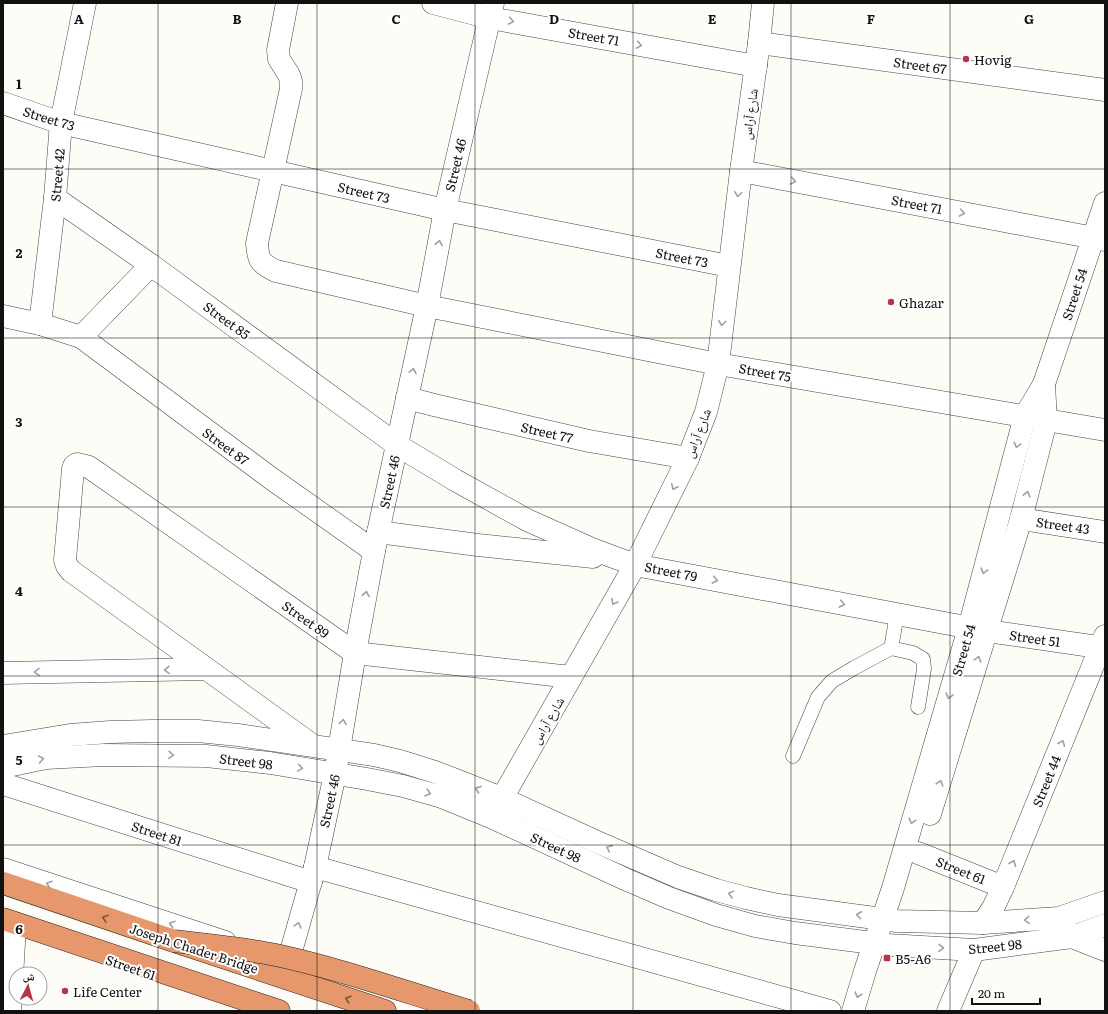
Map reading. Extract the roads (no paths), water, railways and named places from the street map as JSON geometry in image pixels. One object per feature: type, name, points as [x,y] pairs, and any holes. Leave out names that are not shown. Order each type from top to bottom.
[{"type":"highway","name":"Joseph Chader Bridge","points":[[3,883],[385,1011]]},
{"type":"highway","points":[[7,923],[279,1011]]},
{"type":"highway","points":[[174,941],[276,955],[347,974],[469,1011]]},
{"type":"street","name":"Street 42","points":[[40,324],[55,198],[61,123],[85,3]]},
{"type":"street","name":"Street 75","points":[[287,3],[278,50],[279,59],[289,75],[291,89],[257,243],[258,256],[265,266],[276,270],[427,306],[718,364],[1105,430]]},
{"type":"street","name":"Street 71","points":[[432,3],[492,10],[756,66]]},
{"type":"street","name":"شارع آراس","points":[[491,817],[571,678],[627,562],[688,458],[706,412],[718,364],[729,266],[763,3]]},
{"type":"street","name":"Street 46","points":[[288,962],[313,874],[335,774],[355,653],[376,542],[427,306],[445,210],[492,10]]},
{"type":"street","name":"Street 67","points":[[759,43],[1105,90]]},
{"type":"street","name":"Street 73","points":[[3,103],[61,123],[445,210],[729,266]]},
{"type":"street","name":"Street 71","points":[[741,171],[1099,239]]},
{"type":"street","name":"Street 85","points":[[55,198],[152,265],[397,445]]},
{"type":"street","name":"Street 54","points":[[890,919],[918,853],[978,629],[1025,416],[1044,384],[1099,239],[1105,203]]},
{"type":"street","points":[[81,337],[152,265]]},
{"type":"street","name":"Street 87","points":[[3,316],[40,324],[81,337],[272,479],[376,542]]},
{"type":"street","name":"Street 54","points":[[890,919],[895,881],[978,629],[1021,519],[1046,421],[1044,384]]},
{"type":"street","name":"Street 77","points":[[407,398],[589,441],[688,458]]},
{"type":"street","name":"Street 79","points":[[397,445],[455,480],[527,520],[592,549],[627,562],[978,629]]},
{"type":"street","name":"Street 89","points":[[206,669],[71,571],[67,566],[65,560],[70,491],[73,469],[77,464],[89,467],[355,653],[571,678]]},
{"type":"street","name":"Street 43","points":[[1021,519],[1105,532]]},
{"type":"street","points":[[376,542],[478,545],[627,562]]},
{"type":"street","name":"Street 51","points":[[978,629],[1104,643]]},
{"type":"street","name":"Street 44","points":[[982,923],[993,908],[1003,887],[1104,643]]},
{"type":"street","points":[[3,673],[206,669],[312,746]]},
{"type":"street","name":"Street 98","points":[[3,746],[70,735],[110,732],[198,731],[339,749],[400,761],[435,772],[501,798],[678,877],[716,890],[778,905],[890,919],[982,923],[1059,918],[1105,902]]},
{"type":"street","name":"Street 98","points":[[3,766],[46,758],[103,755],[206,756],[270,763],[403,786],[442,797],[491,817],[668,898],[716,915],[754,926],[795,933],[881,945],[974,950],[1072,937],[1105,925]]},
{"type":"street","name":"Street 81","points":[[3,784],[313,874],[830,1011]]},
{"type":"street","name":"Street 61","points":[[918,853],[1003,887]]},
{"type":"street","points":[[3,869],[435,1011]]},
{"type":"street","points":[[1059,918],[1072,937],[1105,950]]},
{"type":"street","points":[[854,1011],[865,971],[881,945],[890,919]]},
{"type":"street","points":[[7,923],[10,1011]]},
{"type":"street","name":"Street 61","points":[[7,923],[258,1011]]},
{"type":"street","points":[[869,1011],[878,974],[881,945]]},
{"type":"street","points":[[948,1011],[974,950]]},
{"type":"lane","points":[[893,647],[892,643],[897,614]]},
{"type":"lane","points":[[893,647],[895,649],[913,653],[923,659],[924,669],[918,707]]},
{"type":"lane","points":[[793,756],[818,697],[832,681],[893,647]]},
{"type":"place","name":"Hovig","points":[[966,59]]},
{"type":"place","name":"Ghazar","points":[[891,302]]},
{"type":"place","name":"B5-A6","points":[[887,958]]},
{"type":"place","name":"Life Center","points":[[65,991]]}]
